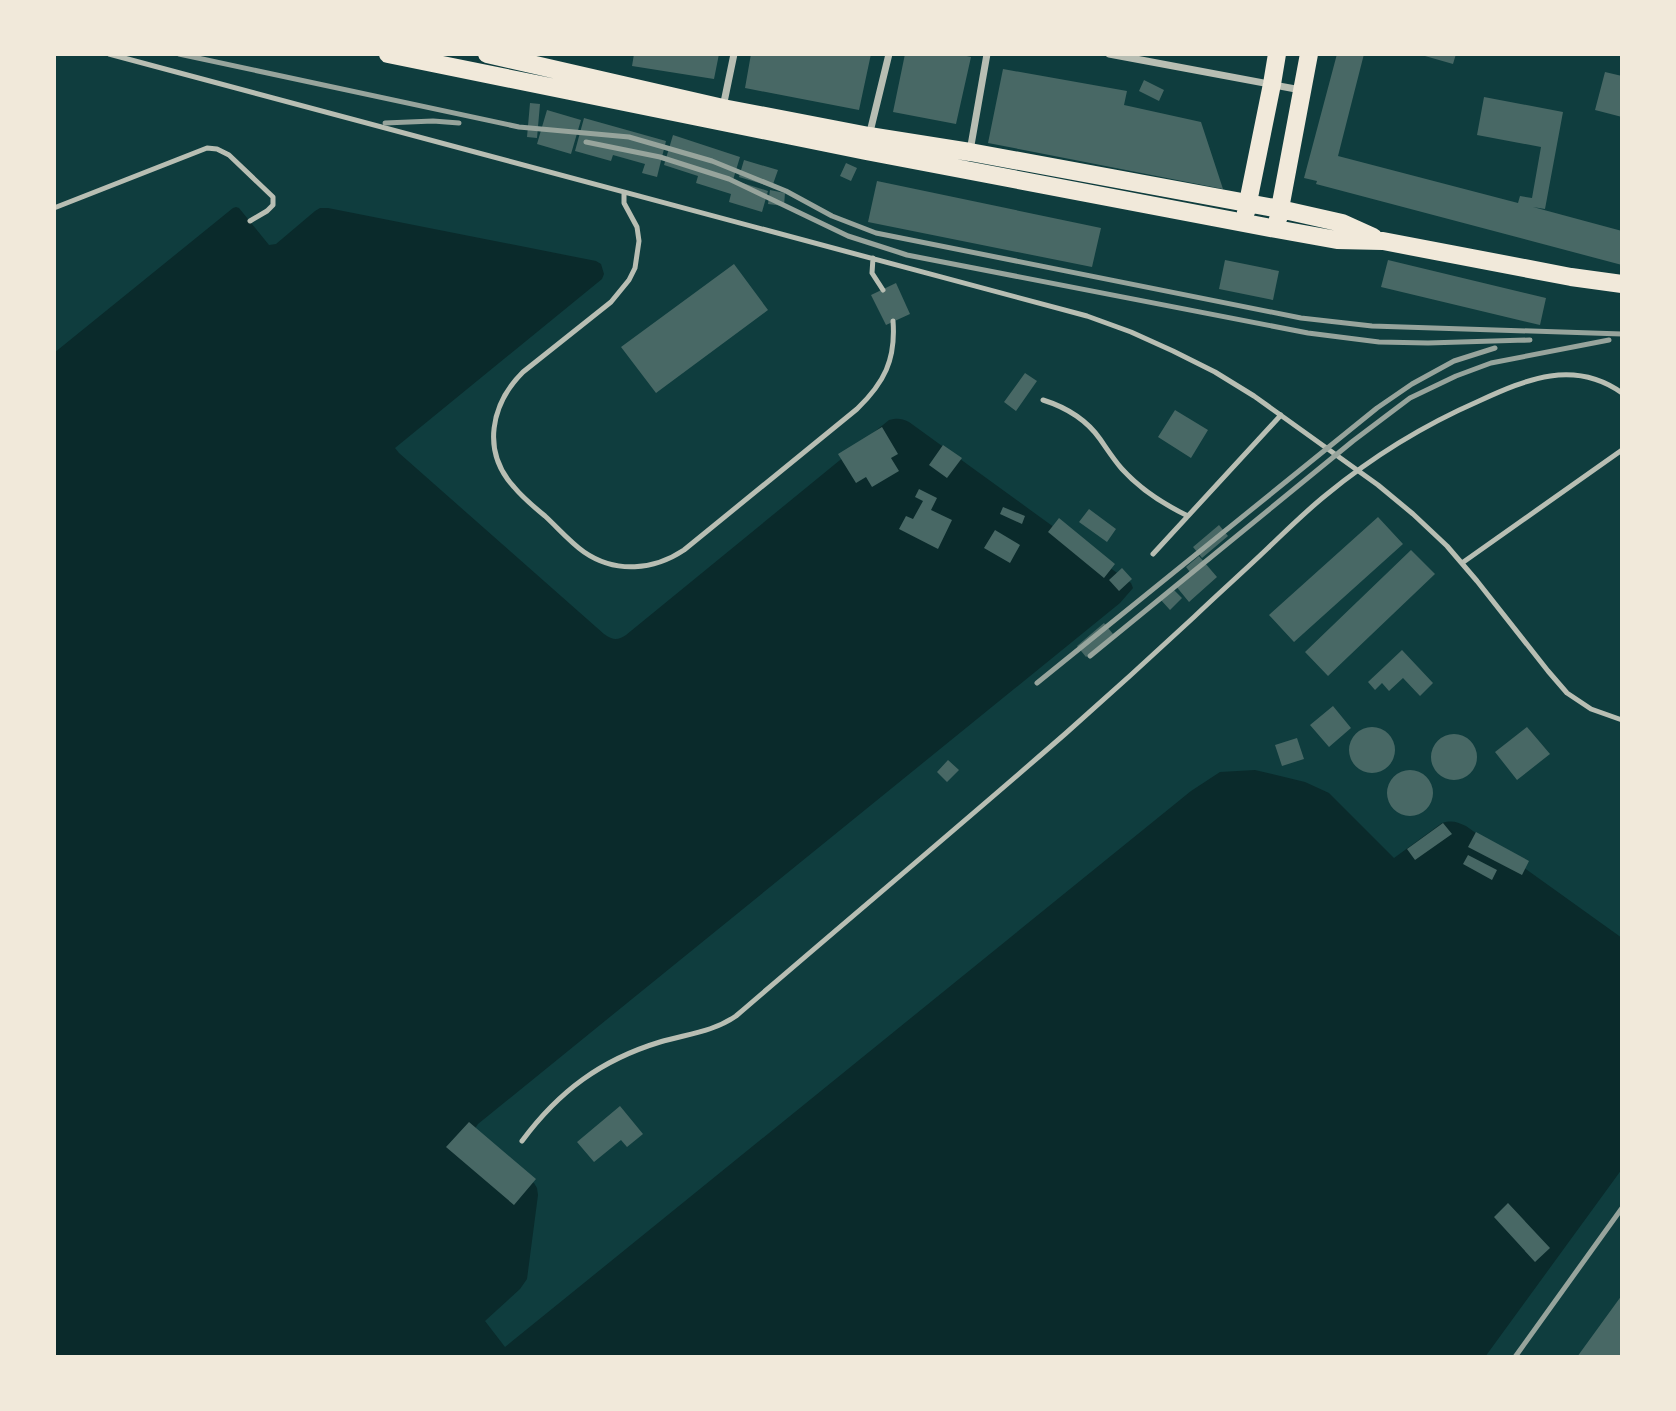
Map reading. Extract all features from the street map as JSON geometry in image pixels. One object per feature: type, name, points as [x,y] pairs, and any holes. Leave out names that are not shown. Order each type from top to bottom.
[{"type":"main road","points":[[388,54],[867,143],[1276,229],[1337,240],[1383,241],[1571,277],[1622,284]]},
{"type":"main road","points":[[487,54],[721,115]]},
{"type":"main road","points":[[1244,222],[1277,54]]},
{"type":"main road","points":[[1276,229],[1309,54]]},
{"type":"main road","points":[[867,143],[970,152],[1248,202],[1342,223],[1383,241]]},
{"type":"street","points":[[721,115],[734,54]]},
{"type":"street","points":[[867,143],[889,54]]},
{"type":"street","points":[[970,152],[987,54]]},
{"type":"street","points":[[1109,54],[1161,58],[1302,90]]},
{"type":"lane","points":[[109,54],[1087,316],[1131,332],[1215,372],[1358,470],[1413,514],[1462,563],[1567,693],[1591,709],[1622,720]]},
{"type":"lane","points":[[54,208],[207,148],[229,155],[273,197],[273,205],[250,221]]},
{"type":"lane","points":[[624,192],[624,203],[637,227],[639,241],[635,268],[629,280],[611,302],[513,382],[499,406],[494,427],[499,462],[513,486],[575,544],[595,558],[620,566],[646,566],[673,557],[684,550],[869,398],[883,378],[893,351],[893,321]]},
{"type":"lane","points":[[873,258],[872,273],[883,290]]},
{"type":"lane","points":[[522,1140],[562,1096],[608,1063],[645,1047],[716,1028],[736,1016],[1120,686],[1296,521],[1358,470],[1458,410],[1531,380],[1553,375],[1576,375],[1605,383],[1622,393]]},
{"type":"lane","points":[[1042,400],[1074,413],[1098,436],[1135,482],[1169,507],[1188,516]]},
{"type":"lane","points":[[1153,554],[1281,415]]},
{"type":"lane","points":[[1462,563],[1622,450]]},
{"type":"water","points":[[236,207],[269,245],[276,244],[315,211],[328,208],[601,264],[604,274],[602,279],[395,448],[610,638],[617,639],[626,635],[889,420],[894,419],[909,422],[1131,583],[1133,588],[1120,603],[478,1124],[474,1130],[477,1141],[534,1183],[538,1195],[527,1279],[520,1289],[485,1321],[505,1347],[1191,791],[1220,772],[1255,770],[1305,782],[1329,793],[1394,858],[1442,823],[1454,822],[1466,826],[1622,938],[1622,1169],[1485,1357],[54,1357],[54,353]]},
{"type":"building","points":[[634,54],[719,54],[714,79],[632,66]]},
{"type":"building","points":[[751,54],[871,54],[859,110],[745,88]]},
{"type":"building","points":[[905,54],[958,54],[971,57],[956,124],[893,112]]},
{"type":"building","points":[[1337,54],[1364,54],[1338,156],[1518,203],[1520,196],[1532,198],[1541,147],[1477,135],[1484,97],[1563,112],[1545,209],[1533,207],[1622,231],[1622,265],[1316,184],[1317,181],[1304,178]]},
{"type":"building","points":[[1418,54],[1456,54],[1453,64]]},
{"type":"building","points":[[1003,69],[1127,91],[1124,105],[1201,122],[1223,189],[988,143]]},
{"type":"building","points":[[1605,72],[1622,76],[1622,117],[1595,110]]},
{"type":"building","points":[[1144,80],[1164,90],[1159,101],[1139,91]]},
{"type":"building","points":[[530,103],[540,104],[537,138],[527,137]]},
{"type":"building","points":[[547,110],[581,120],[571,154],[537,144]]},
{"type":"building","points":[[584,118],[666,141],[657,177],[642,173],[645,164],[613,155],[611,161],[575,151]]},
{"type":"building","points":[[673,135],[740,157],[733,180],[768,191],[762,212],[729,202],[731,194],[696,183],[698,176],[664,165]]},
{"type":"building","points":[[744,160],[778,170],[772,187],[739,177]]},
{"type":"building","points":[[846,163],[857,168],[851,181],[840,176]]},
{"type":"building","points":[[877,181],[1101,228],[1092,267],[868,222]]},
{"type":"building","points":[[770,190],[785,193],[784,206],[768,204]]},
{"type":"building","points":[[1225,260],[1279,271],[1273,300],[1219,289]]},
{"type":"building","points":[[1388,260],[1546,298],[1540,325],[1381,287]]},
{"type":"building","points":[[734,264],[768,310],[656,393],[621,347]]},
{"type":"building","points":[[896,283],[910,314],[886,325],[871,295]]},
{"type":"building","points":[[1025,373],[1037,381],[1016,411],[1004,402]]},
{"type":"building","points":[[1175,410],[1208,430],[1191,458],[1158,437]]},
{"type":"building","points":[[882,427],[898,454],[891,458],[899,471],[872,487],[866,477],[856,483],[838,454]]},
{"type":"building","points":[[943,445],[962,458],[947,478],[929,465]]},
{"type":"building","points":[[919,489],[937,498],[931,510],[952,520],[938,549],[899,529],[906,516],[913,519],[923,501],[915,497]]},
{"type":"building","points":[[1003,507],[1025,516],[1022,524],[1000,514]]},
{"type":"building","points":[[1089,509],[1116,529],[1107,542],[1079,522]]},
{"type":"building","points":[[1378,517],[1403,544],[1294,642],[1269,615]]},
{"type":"building","points":[[1059,518],[1115,564],[1104,578],[1048,532]]},
{"type":"building","points":[[1219,525],[1228,536],[1202,558],[1193,547]]},
{"type":"building","points":[[995,530],[1020,545],[1010,563],[984,548]]},
{"type":"building","points":[[1411,550],[1435,574],[1328,676],[1305,652]]},
{"type":"building","points":[[1199,556],[1217,577],[1189,602],[1175,585],[1190,572],[1186,567]]},
{"type":"building","points":[[1122,568],[1132,579],[1119,591],[1109,580]]},
{"type":"building","points":[[1172,588],[1182,598],[1170,610],[1160,599]]},
{"type":"building","points":[[1104,623],[1113,634],[1086,657],[1077,646]]},
{"type":"building","points":[[1402,650],[1433,683],[1420,696],[1403,678],[1389,691],[1382,683],[1375,690],[1368,682]]},
{"type":"building","points":[[1333,706],[1351,728],[1329,747],[1310,725]]},
{"type":"building","points":[[1372,727],[1388,734],[1395,750],[1388,766],[1372,773],[1356,766],[1349,750],[1356,734]]},
{"type":"building","points":[[1527,727],[1550,754],[1517,780],[1495,752]]},
{"type":"building","points":[[1454,734],[1470,741],[1477,757],[1470,773],[1454,780],[1438,773],[1431,757],[1438,741]]},
{"type":"building","points":[[1297,738],[1304,759],[1282,766],[1275,745]]},
{"type":"building","points":[[948,760],[959,770],[947,782],[937,772]]},
{"type":"building","points":[[1410,770],[1419,771],[1426,777],[1432,784],[1432,802],[1426,809],[1419,815],[1410,816],[1401,815],[1394,809],[1388,802],[1387,793],[1388,784],[1394,777],[1401,771]]},
{"type":"building","points":[[1443,823],[1452,834],[1415,860],[1407,849]]},
{"type":"building","points":[[1476,832],[1529,861],[1522,875],[1468,847]]},
{"type":"building","points":[[1468,855],[1497,870],[1492,880],[1463,864]]},
{"type":"building","points":[[620,1106],[643,1134],[627,1147],[621,1140],[594,1162],[577,1142]]},
{"type":"building","points":[[469,1122],[536,1179],[514,1205],[446,1147]]},
{"type":"building","points":[[1508,1203],[1550,1248],[1535,1262],[1494,1217]]},
{"type":"building","points":[[1622,1295],[1622,1357],[1577,1357]]},
{"type":"railway","points":[[179,54],[519,127],[629,137],[712,161],[786,191],[832,216],[876,233],[1301,318],[1372,326],[1622,334]]},
{"type":"railway","points":[[385,123],[459,123]]},
{"type":"railway","points":[[586,142],[660,157],[729,179],[848,236],[907,255],[1308,333],[1379,342],[1530,340]]},
{"type":"railway","points":[[1090,656],[1353,441],[1410,398],[1491,363],[1609,340]]},
{"type":"railway","points":[[1037,683],[1377,408],[1412,384],[1454,361],[1495,348]]},
{"type":"railway","points":[[1515,1357],[1622,1208]]}]
